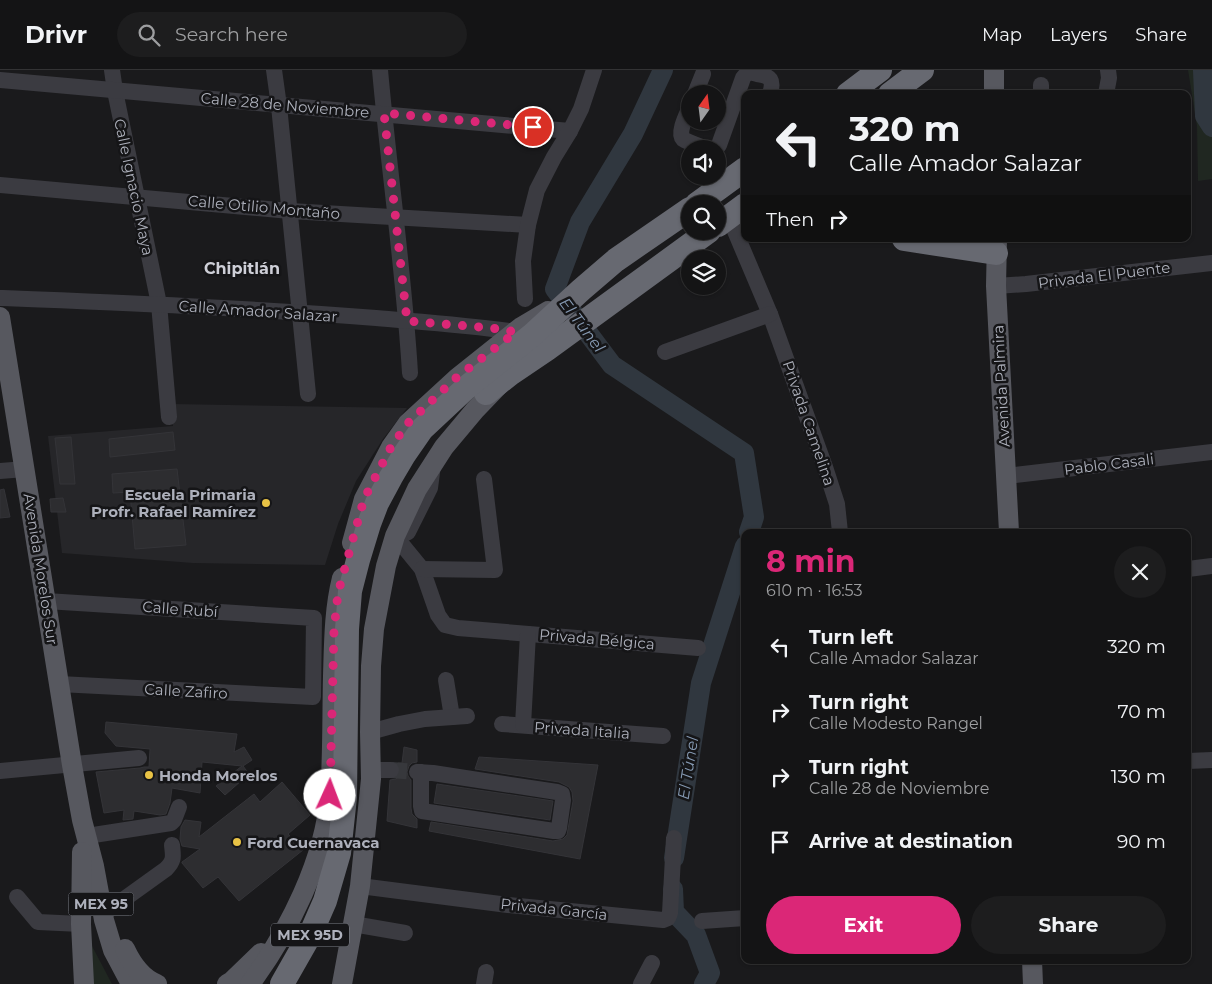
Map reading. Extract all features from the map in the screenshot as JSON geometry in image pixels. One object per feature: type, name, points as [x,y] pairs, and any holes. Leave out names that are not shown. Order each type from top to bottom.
[{"type":"highway","points":[[853,90],[880,70]]},
{"type":"highway","points":[[895,90],[922,70]]},
{"type":"highway","points":[[710,195],[741,173]]},
{"type":"highway","name":"MEX 95D","points":[[300,984],[322,944],[334,912],[350,855],[345,796],[347,629],[350,592],[374,510],[391,476],[422,429],[616,260],[681,215]]},
{"type":"highway","points":[[510,374],[529,336],[693,240]]},
{"type":"highway","points":[[944,242],[997,246]]},
{"type":"highway","name":"MEX 95D","points":[[282,984],[311,933],[324,901],[356,794],[360,630],[373,562],[384,527],[405,480],[429,443],[460,413],[510,374]]},
{"type":"main road","points":[[994,70],[994,90]]},
{"type":"main road","name":"Avenida Palmira","points":[[997,246],[996,286],[1009,529]]},
{"type":"main road","name":"Avenida Morelos Sur","points":[[0,317],[7,408],[25,469],[72,764],[89,844]]},
{"type":"main road","points":[[265,984],[318,856],[325,829],[330,795],[334,630],[338,593],[364,499],[391,447],[408,423],[456,378],[529,336]]},
{"type":"main road","points":[[342,981],[360,886],[371,780],[381,770],[370,732],[371,666],[374,629],[386,566],[396,535],[417,489],[433,464],[450,439],[510,374]]},
{"type":"main road","points":[[89,844],[114,925],[127,953],[135,967],[144,977],[156,984]]},
{"type":"main road","name":"MEX 95","points":[[84,984],[81,924],[82,887],[89,844]]},
{"type":"main road","name":"MEX 95","points":[[89,844],[104,920],[113,950],[131,984]]},
{"type":"main road","points":[[82,887],[103,956],[118,984]]},
{"type":"main road","points":[[250,984],[268,959],[298,904]]},
{"type":"main road","points":[[227,984],[285,928]]},
{"type":"main road","points":[[1032,964],[1033,984]]},
{"type":"street","name":"Calle Ignacio Maya","points":[[112,70],[159,304],[169,417]]},
{"type":"street","points":[[274,70],[301,312],[308,394]]},
{"type":"street","points":[[380,70],[407,321],[410,373]]},
{"type":"street","points":[[526,299],[524,261],[528,225],[537,190],[581,109],[594,70]]},
{"type":"street","points":[[1107,90],[1108,70]]},
{"type":"street","points":[[720,140],[746,74],[750,72],[766,76],[770,79],[771,90]]},
{"type":"street","points":[[699,85],[703,74]]},
{"type":"street","name":"Calle 28 de Noviembre","points":[[0,80],[570,131]]},
{"type":"street","name":"Calle Otilio Montaño","points":[[0,184],[290,211],[528,225]]},
{"type":"street","name":"Privada Camelina","points":[[726,223],[770,314],[825,467],[836,504],[840,529]]},
{"type":"street","name":"Privada El Puente","points":[[996,286],[1212,263]]},
{"type":"street","name":"Calle Amador Salazar","points":[[0,298],[301,312],[492,328],[529,336]]},
{"type":"street","points":[[664,352],[770,314]]},
{"type":"street","name":"Pablo Casali","points":[[1006,476],[1212,452]]},
{"type":"street","points":[[0,471],[25,469]]},
{"type":"street","points":[[422,569],[495,570],[484,479]]},
{"type":"street","points":[[396,535],[422,569],[438,615],[445,624],[458,628],[528,634]]},
{"type":"street","points":[[1191,569],[1212,566]]},
{"type":"street","name":"Calle Rubí","points":[[46,601],[314,618],[313,697]]},
{"type":"street","name":"Privada Bélgica","points":[[522,725],[528,634],[698,648]]},
{"type":"street","points":[[370,732],[425,719],[460,716],[446,680]]},
{"type":"street","name":"Calle Zafiro","points":[[59,684],[313,697]]},
{"type":"street","name":"Privada Italia","points":[[502,724],[662,736]]},
{"type":"street","points":[[0,771],[139,758]]},
{"type":"street","points":[[1191,761],[1212,760]]},
{"type":"street","points":[[419,772],[442,774],[562,794],[563,800],[558,831],[422,811],[419,772]]},
{"type":"street","points":[[89,844],[126,829],[170,823],[174,820],[179,807]]},
{"type":"street","name":"Privada García","points":[[360,886],[508,905],[663,920],[668,918],[670,913],[674,838]]},
{"type":"street","points":[[109,910],[172,863],[172,844]]},
{"type":"street","points":[[17,897],[38,922],[81,924]]},
{"type":"street","points":[[702,921],[741,918]]},
{"type":"street","points":[[353,924],[405,933]]},
{"type":"street","points":[[640,984],[652,963]]},
{"type":"shaded area","points":[[1188,70],[1212,70],[1212,179],[1198,181],[1197,126]]},
{"type":"shaded area","name":"Escuela Primaria Profr. Rafael Ramírez","points":[[171,404],[407,408],[383,439],[356,481],[338,524],[325,565],[193,563],[62,553],[48,436],[173,426]]},
{"type":"shaded area","points":[[92,946],[112,984],[93,984]]},
{"type":"building","points":[[173,432],[175,450],[110,457],[109,439]]},
{"type":"building","points":[[71,437],[75,484],[60,484],[55,438]]},
{"type":"building","points":[[177,469],[186,545],[135,549],[130,492],[113,493],[112,474]]},
{"type":"building","points":[[4,489],[10,517],[0,518],[0,490]]},
{"type":"building","points":[[63,498],[66,512],[51,512],[50,499]]},
{"type":"building","name":"Honda Morelos","points":[[106,722],[237,734],[234,752],[244,747],[252,760],[243,766],[249,774],[225,795],[216,786],[242,766],[202,762],[200,793],[172,788],[166,814],[160,815],[134,811],[133,819],[123,820],[124,810],[104,813],[96,772],[149,767],[150,749],[116,746],[105,733]]},
{"type":"building","points":[[404,747],[417,750],[417,762],[409,766],[407,772],[411,780],[411,808],[412,814],[417,819],[417,828],[387,821],[390,780],[396,779],[400,775],[401,770],[398,763],[402,763]]},
{"type":"building","points":[[479,757],[598,765],[580,859],[429,831],[431,822],[553,841],[563,839],[567,835],[573,801],[572,792],[569,787],[559,782],[475,769]]},
{"type":"building","name":"Ford Cuernavaca","points":[[282,782],[310,815],[288,834],[303,850],[239,901],[218,877],[203,888],[182,863],[200,849],[182,846],[180,839],[181,827],[185,820],[201,822],[199,837],[254,794],[260,802]]},
{"type":"building","points":[[437,784],[553,801],[550,820],[434,803]]},
{"type":"waterway","name":"El Túnel","points":[[663,70],[633,134],[580,222],[555,289],[612,365],[744,453],[754,517],[750,529]]},
{"type":"waterway","points":[[1203,70],[1205,116],[1212,127]]},
{"type":"waterway","name":"El Túnel","points":[[674,858],[701,683],[741,558]]},
{"type":"waterway","name":"El Túnel","points":[[673,889],[674,912],[696,935],[710,973],[704,984]]},
{"type":"tunnel","points":[[391,770],[417,772]]},
{"type":"place","name":"Escuela Primaria Profr. Rafael Ramírez","points":[[266,503]]},
{"type":"place","name":"Honda Morelos","points":[[149,775]]},
{"type":"place","name":"Ford Cuernavaca","points":[[237,842]]},
{"type":"district","name":"Chipitlán","points":[[242,268]]},
{"type":"route","points":[[330,795],[334,630],[338,593],[364,499],[391,447],[408,423],[456,378],[516,332],[492,328],[407,321],[384,113],[533,127]]}]
